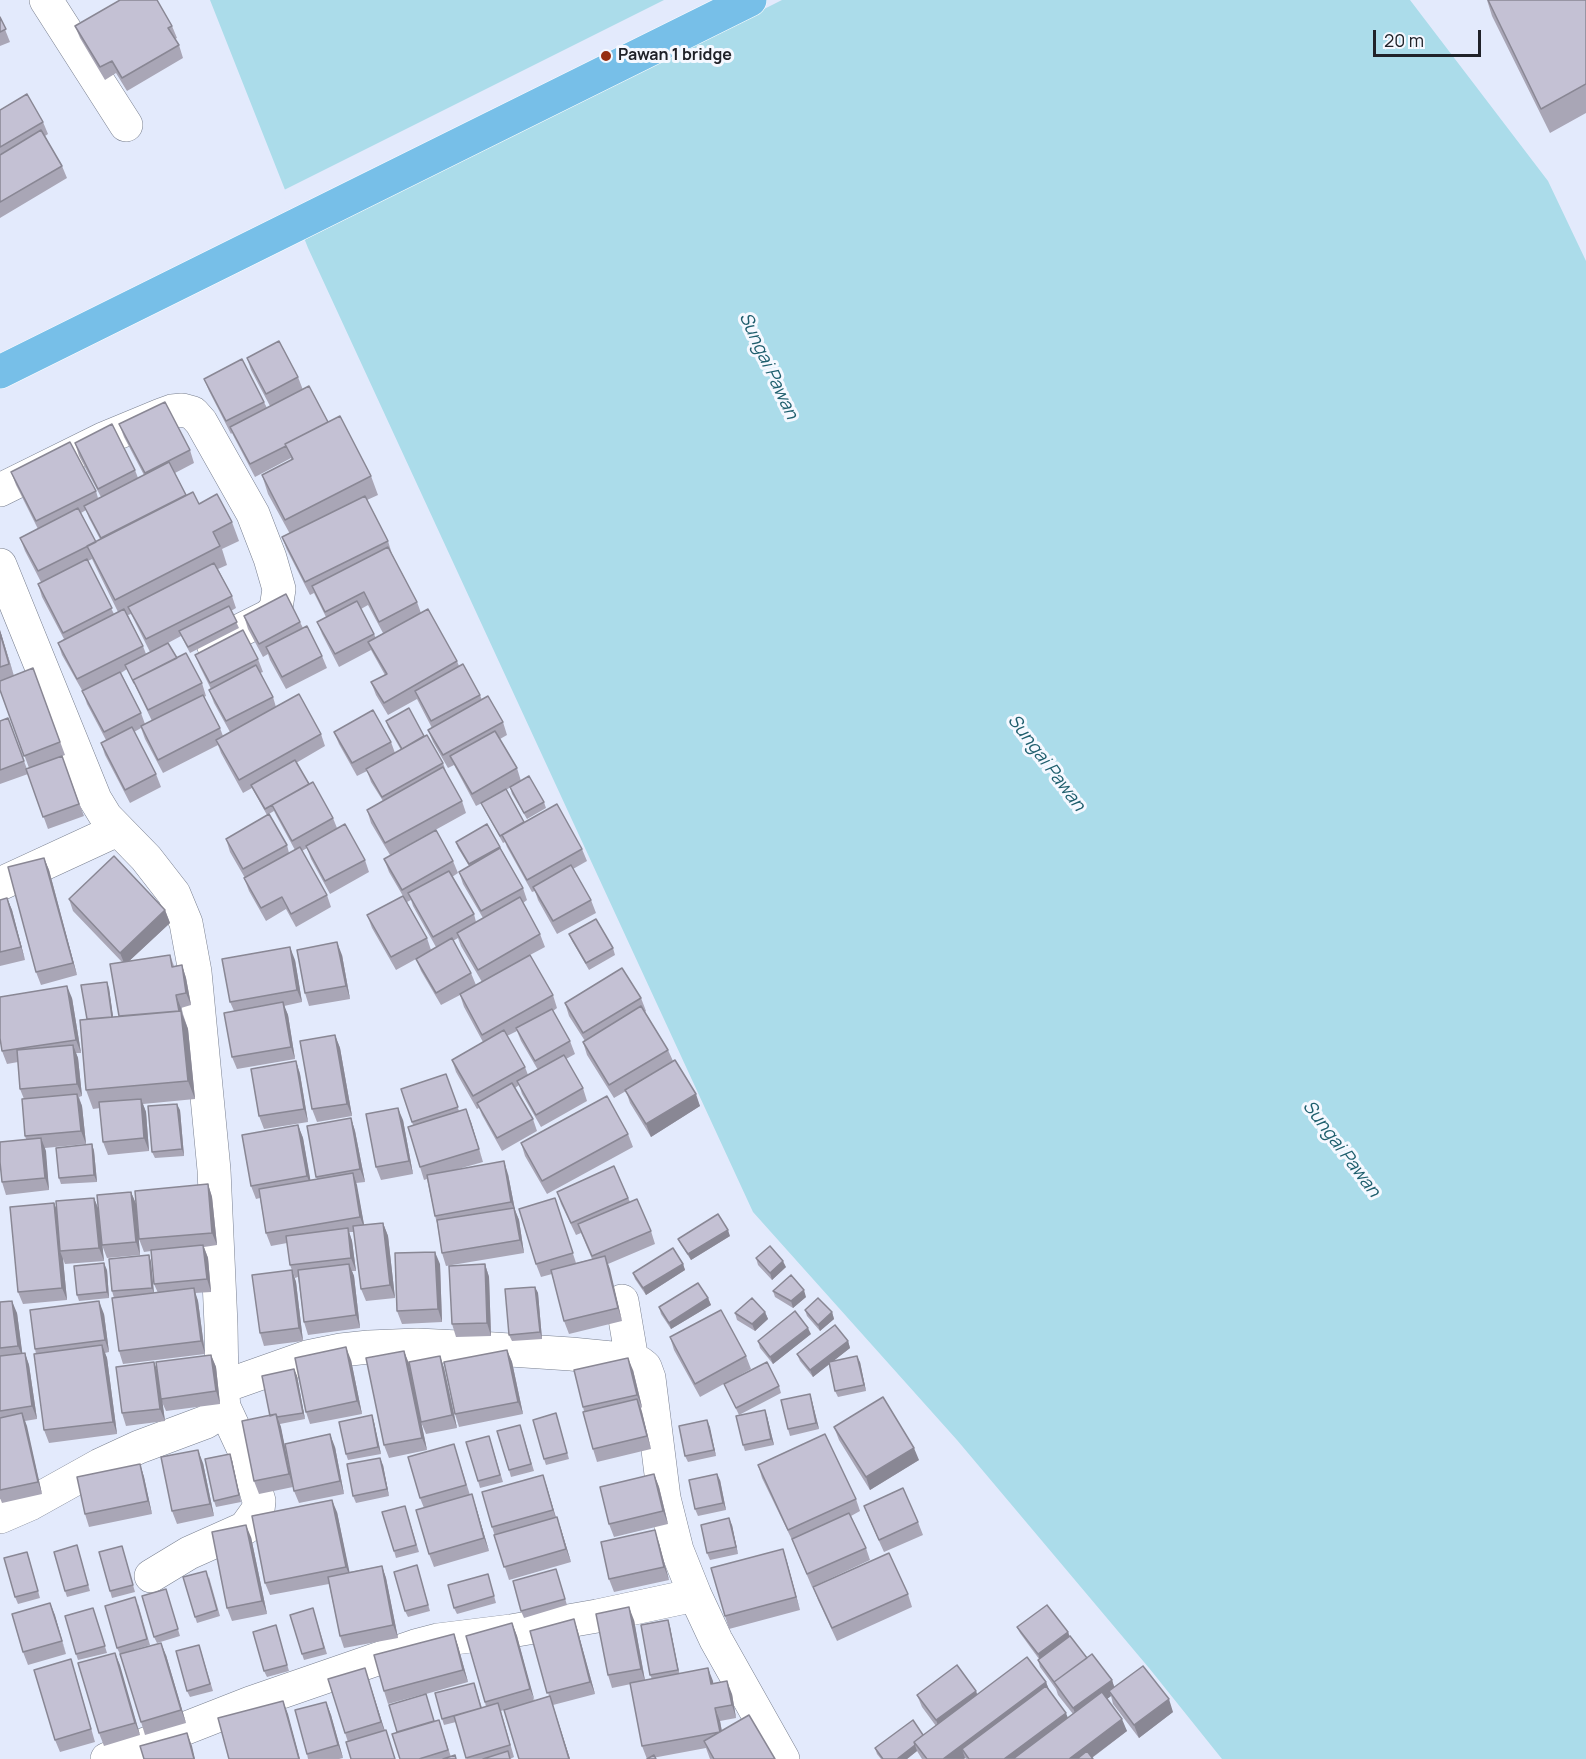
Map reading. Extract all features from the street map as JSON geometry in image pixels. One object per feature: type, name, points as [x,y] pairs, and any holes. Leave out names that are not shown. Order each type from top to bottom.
[{"type":"main road","points":[[0,372],[120,315],[750,0]]},
{"type":"street","points":[[46,0],[126,125]]},
{"type":"street","points":[[0,490],[104,439],[160,415],[172,411],[193,413],[201,422],[253,514],[270,558],[279,590],[276,608],[269,616],[213,644]]},
{"type":"street","points":[[0,565],[95,799],[117,830],[160,873],[174,894],[186,923],[196,983],[214,1170],[223,1397],[219,1413],[206,1422],[139,1447],[100,1465],[30,1504],[0,1517]]},
{"type":"street","points":[[0,884],[117,830]]},
{"type":"street","points":[[622,1301],[632,1360]]},
{"type":"street","points":[[223,1397],[307,1357],[369,1347],[417,1345],[478,1348],[632,1360],[645,1367],[649,1378],[664,1498],[675,1541],[695,1595],[734,1675],[783,1759]]},
{"type":"street","points":[[152,1576],[189,1553],[245,1528],[258,1510],[259,1501],[244,1450],[223,1397]]},
{"type":"street","points":[[107,1759],[250,1703],[415,1646],[438,1640],[511,1631],[597,1616],[695,1595]]},
{"type":"water","name":"Sungai Pawan","points":[[210,0],[1410,0],[1548,181],[1586,261],[1586,1759],[1222,1759],[1149,1668],[957,1440],[753,1212],[308,248]]},
{"type":"pier","points":[[664,0],[782,0],[302,241],[282,191]]},
{"type":"building","points":[[120,0],[157,0],[172,26],[168,28],[179,45],[122,78],[112,61],[100,67],[75,26]]},
{"type":"building","points":[[1488,0],[1586,0],[1586,84],[1541,109]]},
{"type":"building","points":[[0,17],[6,29],[0,32]]},
{"type":"building","points":[[27,94],[43,122],[0,147],[0,110]]},
{"type":"building","points":[[41,130],[62,166],[0,202],[0,155]]},
{"type":"building","points":[[279,341],[298,377],[266,394],[247,358]]},
{"type":"building","points":[[242,359],[264,402],[226,421],[204,379]]},
{"type":"building","points":[[309,386],[328,422],[250,464],[230,427]]},
{"type":"building","points":[[165,402],[190,450],[145,473],[119,424]]},
{"type":"building","points":[[340,416],[371,476],[285,520],[262,475],[293,459],[285,444]]},
{"type":"building","points":[[112,424],[135,470],[98,489],[75,443]]},
{"type":"building","points":[[70,442],[96,491],[36,521],[11,472]]},
{"type":"building","points":[[169,462],[186,495],[101,538],[84,506]]},
{"type":"building","points":[[193,492],[199,504],[217,494],[232,522],[213,532],[220,546],[115,600],[87,546]]},
{"type":"building","points":[[365,496],[388,541],[305,582],[282,537]]},
{"type":"building","points":[[78,508],[96,542],[38,571],[20,538]]},
{"type":"building","points":[[388,547],[417,602],[379,622],[364,592],[325,612],[312,586]]},
{"type":"building","points":[[87,559],[112,608],[63,633],[38,584]]},
{"type":"building","points":[[214,563],[232,596],[146,639],[128,607]]},
{"type":"building","points":[[286,594],[300,622],[259,644],[244,616]]},
{"type":"building","points":[[357,601],[374,634],[335,654],[317,622]]},
{"type":"building","points":[[229,606],[237,622],[188,647],[179,631]]},
{"type":"building","points":[[124,609],[143,646],[77,679],[58,643]]},
{"type":"building","points":[[428,609],[457,661],[384,703],[371,682],[387,674],[368,642]]},
{"type":"building","points":[[307,626],[322,656],[282,677],[266,647]]},
{"type":"building","points":[[243,630],[258,659],[210,683],[195,655]]},
{"type":"building","points":[[0,633],[9,664],[0,667]]},
{"type":"building","points":[[168,643],[177,658],[133,680],[134,683],[125,665]]},
{"type":"building","points":[[186,653],[202,683],[148,710],[133,680]]},
{"type":"building","points":[[463,664],[480,695],[431,721],[415,691]]},
{"type":"building","points":[[256,665],[273,697],[226,721],[209,690]]},
{"type":"building","points":[[33,668],[60,742],[24,756],[0,690],[0,681]]},
{"type":"building","points":[[120,672],[141,713],[104,732],[82,691]]},
{"type":"building","points":[[299,694],[321,734],[239,780],[216,740]]},
{"type":"building","points":[[203,695],[220,728],[158,760],[141,726]]},
{"type":"building","points":[[488,696],[503,722],[443,755],[428,730]]},
{"type":"building","points":[[409,708],[424,736],[402,749],[386,721]]},
{"type":"building","points":[[373,710],[391,742],[352,763],[334,732]]},
{"type":"building","points":[[8,718],[24,761],[0,770],[0,721]]},
{"type":"building","points":[[132,727],[156,774],[125,790],[101,743]]},
{"type":"building","points":[[495,731],[517,768],[472,794],[450,756]]},
{"type":"building","points":[[427,735],[443,763],[382,797],[366,769]]},
{"type":"building","points":[[62,756],[79,804],[43,817],[26,769]]},
{"type":"building","points":[[295,760],[309,784],[265,809],[251,785]]},
{"type":"building","points":[[443,767],[462,801],[385,843],[367,810]]},
{"type":"building","points":[[529,776],[544,802],[524,813],[510,787]]},
{"type":"building","points":[[313,782],[333,818],[292,841],[272,805]]},
{"type":"building","points":[[506,789],[524,822],[500,836],[481,803]]},
{"type":"building","points":[[557,804],[582,849],[527,880],[502,835]]},
{"type":"building","points":[[269,814],[287,845],[243,869],[226,839]]},
{"type":"building","points":[[345,824],[365,860],[325,881],[306,846]]},
{"type":"building","points":[[487,824],[500,847],[469,864],[456,842]]},
{"type":"building","points":[[436,830],[453,861],[402,890],[384,859]]},
{"type":"building","points":[[300,847],[327,895],[291,914],[282,897],[261,908],[244,878]]},
{"type":"building","points":[[500,848],[523,888],[481,911],[459,872]]},
{"type":"building","points":[[114,856],[165,910],[120,953],[69,899]]},
{"type":"building","points":[[44,858],[73,963],[36,972],[8,867]]},
{"type":"building","points":[[571,865],[591,900],[553,921],[533,887]]},
{"type":"building","points":[[449,871],[474,914],[433,937],[408,893]]},
{"type":"building","points":[[403,896],[427,938],[391,957],[367,915]]},
{"type":"building","points":[[520,897],[540,934],[478,970],[457,933]]},
{"type":"building","points":[[7,898],[21,947],[0,952],[0,900]]},
{"type":"building","points":[[596,919],[613,948],[586,963],[569,934]]},
{"type":"building","points":[[452,938],[471,973],[436,993],[416,959]]},
{"type":"building","points":[[337,942],[346,986],[305,993],[297,950]]},
{"type":"building","points":[[290,947],[297,990],[230,1002],[222,959]]},
{"type":"building","points":[[170,955],[172,967],[182,965],[186,993],[176,995],[179,1011],[119,1016],[110,964]]},
{"type":"building","points":[[530,955],[553,995],[482,1035],[460,994]]},
{"type":"building","points":[[622,968],[641,998],[583,1033],[565,1003]]},
{"type":"building","points":[[107,982],[112,1017],[87,1019],[81,985]]},
{"type":"building","points":[[67,986],[76,1040],[2,1051],[0,997]]},
{"type":"building","points":[[283,1002],[291,1047],[232,1057],[224,1013]]},
{"type":"building","points":[[641,1006],[668,1050],[609,1085],[583,1042]]},
{"type":"building","points":[[552,1009],[570,1041],[535,1061],[516,1028]]},
{"type":"building","points":[[181,1011],[188,1081],[86,1090],[80,1020]]},
{"type":"building","points":[[504,1030],[525,1067],[473,1096],[452,1060]]},
{"type":"building","points":[[335,1035],[347,1104],[312,1109],[300,1041]]},
{"type":"building","points":[[73,1045],[77,1084],[20,1089],[17,1050]]},
{"type":"building","points":[[564,1055],[583,1088],[536,1115],[517,1081]]},
{"type":"building","points":[[675,1060],[696,1094],[646,1124],[625,1090]]},
{"type":"building","points":[[296,1061],[304,1109],[259,1116],[251,1069]]},
{"type":"building","points":[[446,1074],[458,1107],[412,1122],[401,1089]]},
{"type":"building","points":[[512,1083],[533,1119],[497,1138],[477,1103]]},
{"type":"building","points":[[77,1094],[81,1131],[25,1136],[22,1099]]},
{"type":"building","points":[[607,1096],[628,1134],[542,1181],[521,1143]]},
{"type":"building","points":[[141,1099],[144,1138],[103,1142],[99,1102]]},
{"type":"building","points":[[177,1104],[182,1149],[152,1152],[148,1106]]},
{"type":"building","points":[[398,1108],[409,1161],[376,1167],[366,1114]]},
{"type":"building","points":[[466,1109],[479,1149],[420,1167],[408,1127]]},
{"type":"building","points":[[351,1118],[360,1169],[316,1177],[307,1126]]},
{"type":"building","points":[[298,1125],[307,1176],[251,1186],[242,1135]]},
{"type":"building","points":[[41,1138],[45,1178],[2,1182],[0,1142]]},
{"type":"building","points":[[92,1144],[94,1175],[59,1178],[56,1148]]},
{"type":"building","points":[[504,1161],[511,1202],[435,1216],[427,1175]]},
{"type":"building","points":[[614,1166],[628,1198],[571,1223],[557,1192]]},
{"type":"building","points":[[353,1173],[360,1217],[266,1233],[259,1189]]},
{"type":"building","points":[[208,1184],[212,1233],[139,1239],[135,1191]]},
{"type":"building","points":[[131,1192],[136,1242],[102,1245],[97,1195]]},
{"type":"building","points":[[94,1198],[99,1248],[60,1251],[56,1201]]},
{"type":"building","points":[[555,1198],[573,1253],[536,1264],[519,1209]]},
{"type":"building","points":[[637,1199],[651,1231],[592,1256],[578,1224]]},
{"type":"building","points":[[54,1203],[62,1288],[18,1292],[10,1207]]},
{"type":"building","points":[[514,1208],[520,1240],[442,1253],[437,1220]]},
{"type":"building","points":[[718,1214],[728,1230],[688,1254],[678,1239]]},
{"type":"building","points":[[383,1223],[390,1285],[361,1289],[353,1226]]},
{"type":"building","points":[[348,1228],[351,1258],[290,1265],[286,1236]]},
{"type":"building","points":[[203,1245],[207,1279],[154,1284],[151,1250]]},
{"type":"building","points":[[770,1246],[783,1261],[770,1273],[756,1258]]},
{"type":"building","points":[[673,1248],[683,1264],[643,1288],[633,1273]]},
{"type":"building","points":[[435,1252],[438,1309],[397,1311],[395,1253]]},
{"type":"building","points":[[149,1255],[152,1288],[112,1291],[109,1259]]},
{"type":"building","points":[[605,1256],[618,1308],[564,1321],[551,1270]]},
{"type":"building","points":[[104,1263],[107,1292],[77,1295],[74,1266]]},
{"type":"building","points":[[349,1264],[356,1315],[304,1322],[298,1270]]},
{"type":"building","points":[[485,1264],[487,1323],[452,1324],[449,1266]]},
{"type":"building","points":[[292,1270],[299,1328],[260,1333],[252,1275]]},
{"type":"building","points":[[791,1275],[804,1290],[791,1301],[773,1291]]},
{"type":"building","points":[[698,1283],[708,1298],[669,1323],[659,1307]]},
{"type":"building","points":[[535,1287],[540,1332],[509,1335],[505,1289]]},
{"type":"building","points":[[194,1288],[201,1341],[119,1351],[112,1298]]},
{"type":"building","points":[[752,1298],[765,1312],[752,1324],[735,1313]]},
{"type":"building","points":[[818,1298],[832,1312],[818,1325],[805,1310]]},
{"type":"building","points":[[12,1301],[18,1346],[0,1348],[0,1302]]},
{"type":"building","points":[[99,1301],[105,1340],[35,1349],[30,1310]]},
{"type":"building","points":[[721,1310],[746,1356],[695,1384],[670,1337]]},
{"type":"building","points":[[795,1311],[808,1328],[770,1357],[758,1341]]},
{"type":"building","points":[[835,1325],[848,1341],[810,1370],[797,1354]]},
{"type":"building","points":[[102,1345],[113,1422],[44,1430],[34,1354]]},
{"type":"building","points":[[346,1347],[357,1401],[306,1412],[295,1358]]},
{"type":"building","points":[[507,1350],[518,1402],[455,1414],[444,1362]]},
{"type":"building","points":[[404,1351],[422,1438],[384,1445],[366,1358]]},
{"type":"building","points":[[25,1353],[32,1406],[0,1411],[0,1356]]},
{"type":"building","points":[[211,1355],[216,1391],[161,1399],[156,1362]]},
{"type":"building","points":[[440,1356],[452,1415],[421,1422],[409,1362]]},
{"type":"building","points":[[857,1356],[864,1385],[835,1391],[829,1362]]},
{"type":"building","points":[[628,1358],[637,1395],[583,1407],[574,1370]]},
{"type":"building","points":[[154,1362],[160,1409],[122,1413],[116,1367]]},
{"type":"building","points":[[767,1362],[779,1386],[736,1408],[724,1384]]},
{"type":"building","points":[[294,1369],[303,1413],[270,1416],[262,1376]]},
{"type":"building","points":[[810,1394],[816,1423],[788,1429],[781,1400]]},
{"type":"building","points":[[883,1397],[914,1448],[866,1477],[834,1427]]},
{"type":"building","points":[[637,1399],[647,1436],[593,1449],[583,1412]]},
{"type":"building","points":[[765,1410],[771,1439],[743,1445],[736,1416]]},
{"type":"building","points":[[22,1413],[38,1482],[0,1490],[0,1418]]},
{"type":"building","points":[[556,1413],[567,1453],[544,1459],[533,1420]]},
{"type":"building","points":[[276,1414],[289,1474],[254,1481],[242,1421]]},
{"type":"building","points":[[372,1415],[378,1447],[346,1454],[339,1422]]},
{"type":"building","points":[[707,1420],[714,1450],[685,1456],[679,1426]]},
{"type":"building","points":[[520,1425],[531,1464],[509,1470],[497,1431]]},
{"type":"building","points":[[330,1434],[340,1481],[294,1491],[285,1444]]},
{"type":"building","points":[[825,1434],[856,1499],[788,1530],[758,1465]]},
{"type":"building","points":[[489,1436],[500,1475],[478,1481],[466,1442]]},
{"type":"building","points":[[454,1444],[466,1485],[420,1498],[408,1457]]},
{"type":"building","points":[[198,1450],[210,1504],[172,1511],[161,1457]]},
{"type":"building","points":[[230,1454],[239,1495],[214,1501],[205,1459]]},
{"type":"building","points":[[380,1458],[387,1489],[353,1496],[347,1464]]},
{"type":"building","points":[[140,1464],[148,1501],[85,1514],[77,1477]]},
{"type":"building","points":[[654,1474],[663,1511],[609,1524],[600,1487]]},
{"type":"building","points":[[717,1474],[723,1503],[695,1509],[689,1480]]},
{"type":"building","points":[[543,1475],[553,1510],[492,1527],[482,1492]]},
{"type":"building","points":[[903,1488],[918,1522],[879,1540],[864,1506]]},
{"type":"building","points":[[472,1494],[484,1538],[429,1554],[416,1510]]},
{"type":"building","points":[[332,1500],[346,1567],[265,1583],[252,1516]]},
{"type":"building","points":[[405,1506],[416,1545],[394,1551],[382,1512]]},
{"type":"building","points":[[849,1513],[866,1548],[807,1574],[792,1539]]},
{"type":"building","points":[[557,1517],[566,1549],[504,1567],[494,1535]]},
{"type":"building","points":[[729,1518],[736,1547],[707,1553],[701,1525]]},
{"type":"building","points":[[246,1525],[262,1601],[227,1608],[212,1532]]},
{"type":"building","points":[[655,1530],[664,1567],[609,1579],[601,1542]]},
{"type":"building","points":[[77,1545],[88,1585],[65,1591],[54,1552]]},
{"type":"building","points":[[122,1546],[133,1585],[110,1591],[99,1552]]},
{"type":"building","points":[[783,1549],[796,1597],[725,1616],[711,1568]]},
{"type":"building","points":[[27,1552],[38,1591],[15,1597],[4,1558]]},
{"type":"building","points":[[889,1553],[908,1594],[832,1628],[813,1587]]},
{"type":"building","points":[[417,1565],[428,1605],[405,1611],[394,1572]]},
{"type":"building","points":[[382,1566],[393,1625],[340,1636],[328,1577]]},
{"type":"building","points":[[556,1569],[565,1599],[521,1611],[513,1581]]},
{"type":"building","points":[[206,1571],[217,1610],[195,1617],[183,1577]]},
{"type":"building","points":[[488,1574],[494,1596],[454,1608],[448,1585]]},
{"type":"building","points":[[166,1589],[178,1629],[154,1637],[142,1596]]},
{"type":"building","points":[[135,1597],[147,1639],[117,1648],[105,1606]]},
{"type":"building","points":[[50,1603],[62,1641],[23,1652],[12,1614]]},
{"type":"building","points":[[1047,1605],[1068,1632],[1038,1654],[1017,1627]]},
{"type":"building","points":[[629,1607],[641,1669],[608,1675],[596,1614]]},
{"type":"building","points":[[93,1608],[105,1646],[76,1654],[65,1616]]},
{"type":"building","points":[[313,1608],[324,1648],[302,1654],[290,1615]]},
{"type":"building","points":[[574,1619],[590,1682],[547,1693],[530,1631]]},
{"type":"building","points":[[668,1620],[678,1670],[650,1675],[641,1625]]},
{"type":"building","points":[[512,1623],[530,1689],[485,1702],[466,1636]]},
{"type":"building","points":[[276,1625],[287,1665],[264,1671],[253,1632]]},
{"type":"building","points":[[454,1634],[463,1670],[384,1691],[374,1655]]},
{"type":"building","points":[[1070,1636],[1087,1658],[1054,1682],[1038,1660]]},
{"type":"building","points":[[161,1643],[181,1710],[141,1722],[120,1654]]},
{"type":"building","points":[[199,1645],[210,1684],[187,1691],[176,1651]]},
{"type":"building","points":[[115,1653],[135,1723],[99,1733],[78,1663]]},
{"type":"building","points":[[1092,1654],[1112,1680],[1073,1708],[1054,1682]]},
{"type":"building","points":[[1027,1657],[1046,1682],[943,1759],[927,1759],[914,1742]]},
{"type":"building","points":[[71,1659],[91,1729],[55,1740],[34,1670]]},
{"type":"building","points":[[957,1665],[976,1691],[936,1720],[917,1695]]},
{"type":"building","points":[[1143,1666],[1169,1699],[1134,1725],[1109,1691]]},
{"type":"building","points":[[365,1668],[381,1722],[345,1733],[328,1679]]},
{"type":"building","points":[[708,1668],[711,1684],[727,1681],[732,1705],[715,1708],[720,1732],[642,1746],[630,1683]]},
{"type":"building","points":[[474,1683],[481,1708],[442,1719],[435,1693]]},
{"type":"building","points":[[1046,1686],[1066,1713],[1004,1759],[969,1759],[962,1749]]},
{"type":"building","points":[[1102,1692],[1122,1719],[1069,1759],[1013,1759]]},
{"type":"building","points":[[426,1694],[434,1721],[397,1732],[389,1705]]},
{"type":"building","points":[[550,1696],[569,1759],[519,1759],[504,1710]]},
{"type":"building","points":[[283,1701],[299,1759],[229,1759],[218,1718]]},
{"type":"building","points":[[326,1702],[338,1745],[307,1754],[295,1710]]},
{"type":"building","points":[[498,1703],[510,1745],[466,1758],[454,1716]]},
{"type":"building","points":[[749,1715],[775,1759],[714,1759],[704,1741]]},
{"type":"building","points":[[439,1720],[448,1750],[419,1759],[400,1759],[392,1734]]},
{"type":"building","points":[[913,1720],[923,1735],[914,1742],[915,1745],[897,1759],[883,1759],[875,1748]]},
{"type":"building","points":[[386,1730],[395,1759],[351,1759],[346,1742]]},
{"type":"building","points":[[187,1733],[194,1759],[144,1759],[140,1746]]},
{"type":"building","points":[[508,1751],[510,1759],[483,1759]]},
{"type":"building","points":[[1087,1751],[1093,1759],[1077,1759]]},
{"type":"building","points":[[455,1755],[456,1759],[443,1759]]},
{"type":"place","name":"Pawan 1 bridge","points":[[606,56]]}]
